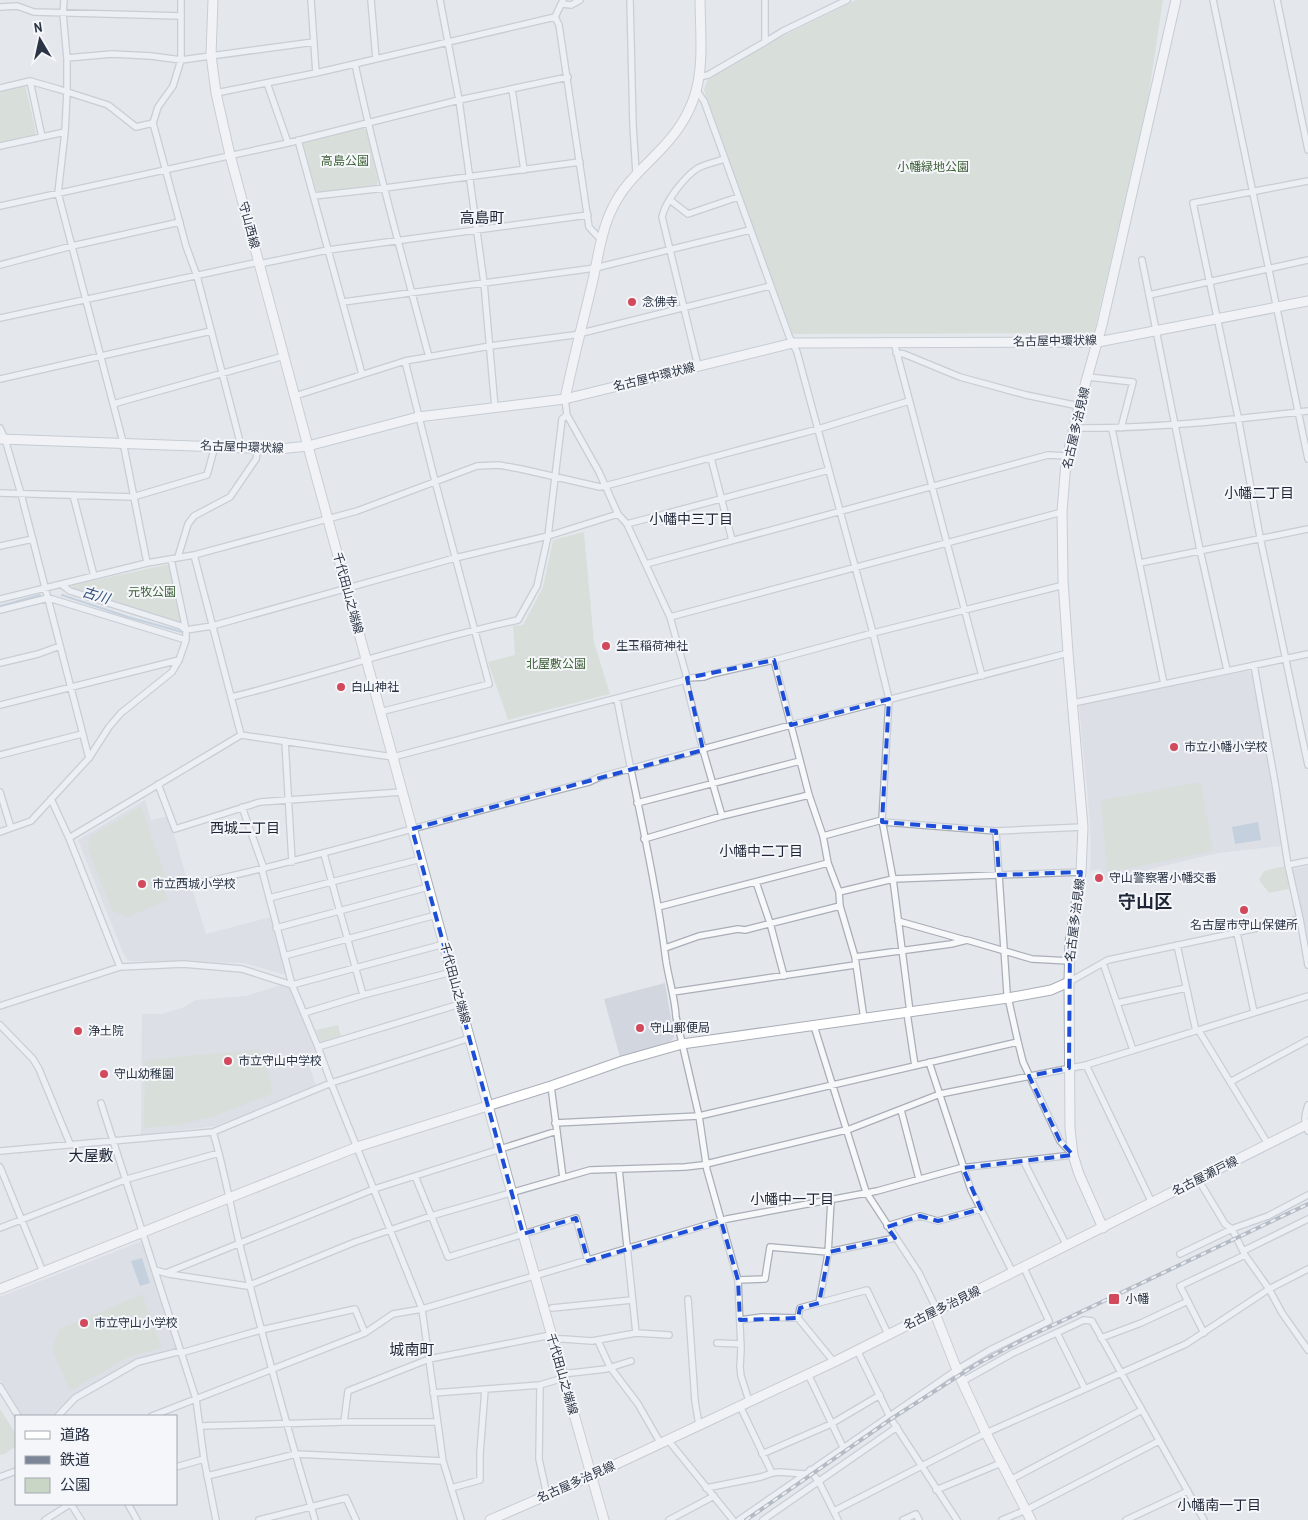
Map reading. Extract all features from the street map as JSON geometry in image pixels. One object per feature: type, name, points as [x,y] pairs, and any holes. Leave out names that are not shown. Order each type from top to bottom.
[{"type":"main road","name":"守山西線","points":[[213,0],[212,55],[216,93],[230,155],[308,446]]},
{"type":"main road","points":[[565,399],[611,209],[636,173],[673,137],[691,109],[697,91],[701,57],[700,0]]},
{"type":"main road","name":"名古屋多治見線","points":[[490,1520],[591,1476],[834,1362],[1104,1229],[1079,1174],[1073,1155],[1070,1128],[1070,942],[1081,872],[1083,827],[1068,653],[1062,512],[1068,456],[1074,428],[1098,342],[1176,0]]},
{"type":"main road","name":"名古屋中環状線","points":[[2,439],[279,449],[308,446],[418,417],[565,399],[792,343],[1098,342],[1308,301]]},
{"type":"main road","name":"千代田山之端線","points":[[308,446],[523,1234],[604,1520]]},
{"type":"main road","points":[[0,1289],[357,1147],[551,1086],[622,1061],[682,1044],[1008,998],[1051,990],[1069,982]]},
{"type":"main road","name":"名古屋瀬戸線","points":[[1104,1229],[1198,1179],[1307,1127]]},
{"type":"main road","points":[[936,1311],[958,1369],[986,1433],[1031,1520]]},
{"type":"street","points":[[64,0],[67,92],[65,132],[58,193],[123,442],[147,563]]},
{"type":"street","points":[[181,0],[180,60],[173,86],[158,107],[153,124],[197,276],[240,447]]},
{"type":"street","points":[[311,0],[316,73]]},
{"type":"street","points":[[372,0],[376,59]]},
{"type":"street","points":[[440,0],[459,100],[470,177],[484,283],[495,408]]},
{"type":"street","points":[[216,93],[316,73],[555,17],[563,2],[571,5],[580,0]]},
{"type":"street","points":[[630,0],[636,173]]},
{"type":"street","points":[[765,0],[765,42]]},
{"type":"street","points":[[699,77],[708,75],[783,31],[848,0]]},
{"type":"street","points":[[1214,0],[1308,459]]},
{"type":"street","points":[[1277,0],[1308,150]]},
{"type":"street","points":[[0,7],[17,6],[34,12],[63,14],[181,16]]},
{"type":"street","points":[[555,17],[559,25],[568,78],[589,227],[602,241]]},
{"type":"street","points":[[67,58],[112,54],[180,60],[314,42]]},
{"type":"street","points":[[355,64],[368,124],[429,356]]},
{"type":"street","points":[[0,206],[288,143],[459,100],[568,78]]},
{"type":"street","points":[[0,88],[30,82],[108,105],[136,127],[153,124]]},
{"type":"street","points":[[30,82],[42,137]]},
{"type":"street","points":[[267,83],[288,143]]},
{"type":"street","points":[[512,89],[524,170]]},
{"type":"street","points":[[697,91],[704,101],[770,286],[797,352],[889,699],[883,821],[903,952],[915,1066]]},
{"type":"street","points":[[0,146],[65,132]]},
{"type":"street","points":[[298,140],[362,374]]},
{"type":"street","points":[[698,366],[662,218],[664,209],[683,182],[699,168],[724,159]]},
{"type":"street","points":[[314,196],[580,162]]},
{"type":"street","points":[[1308,181],[1193,203],[1308,765]]},
{"type":"street","points":[[670,200],[688,214],[738,197]]},
{"type":"street","points":[[0,318],[328,250],[588,215]]},
{"type":"street","points":[[0,265],[72,246],[180,222]]},
{"type":"street","points":[[343,302],[596,268],[750,230]]},
{"type":"street","points":[[1142,260],[1200,550],[1227,670]]},
{"type":"street","points":[[1149,294],[1308,260]]},
{"type":"street","points":[[295,396],[405,361],[490,346],[580,334],[770,286]]},
{"type":"street","points":[[0,379],[211,332]]},
{"type":"street","points":[[894,342],[982,676]]},
{"type":"street","points":[[896,353],[904,354],[960,377],[1026,395],[1079,406]]},
{"type":"street","points":[[113,404],[284,356]]},
{"type":"street","points":[[380,712],[489,684],[418,417],[405,361]]},
{"type":"street","points":[[1088,377],[1133,382],[1121,428]]},
{"type":"street","points":[[565,399],[567,415],[618,514],[627,524],[670,617],[703,750],[722,816]]},
{"type":"street","points":[[0,599],[147,563],[194,554],[357,511],[477,466],[499,465],[600,487],[818,429],[909,401]]},
{"type":"street","points":[[1074,428],[1121,428],[1308,411]]},
{"type":"street","points":[[232,697],[474,630],[518,620],[537,586],[548,536],[562,419],[567,415]]},
{"type":"street","points":[[0,428],[21,494],[89,758]]},
{"type":"street","points":[[1112,428],[1164,684]]},
{"type":"street","points":[[0,493],[133,497],[207,475],[215,446]]},
{"type":"street","points":[[178,557],[188,524],[194,516],[230,497],[256,459],[258,448]]},
{"type":"street","points":[[646,564],[1048,454],[1068,456]]},
{"type":"street","points":[[710,458],[732,540]]},
{"type":"street","points":[[627,524],[829,470]]},
{"type":"street","points":[[73,495],[94,576]]},
{"type":"street","points":[[670,617],[1062,512]]},
{"type":"street","points":[[62,585],[70,591],[181,626],[186,630],[212,626],[456,558],[548,536],[618,514]]},
{"type":"street","points":[[1140,563],[1260,537],[1308,529]]},
{"type":"street","points":[[0,546],[32,539]]},
{"type":"street","points":[[194,554],[241,735]]},
{"type":"street","points":[[0,832],[31,821],[89,758],[109,727],[121,713],[172,672],[179,660],[186,640],[186,630],[172,559]]},
{"type":"street","points":[[69,838],[241,735],[393,757],[617,699],[686,679],[704,677],[774,660],[1064,585]]},
{"type":"street","points":[[0,610],[48,598],[186,640]]},
{"type":"street","points":[[0,663],[38,654],[60,646]]},
{"type":"street","points":[[191,885],[324,854],[791,725],[1068,653]]},
{"type":"street","points":[[1073,703],[1308,654]]},
{"type":"street","points":[[0,705],[179,660]]},
{"type":"street","points":[[774,660],[809,795],[823,836],[828,863],[839,892],[840,906],[855,957],[864,1019]]},
{"type":"street","points":[[1254,665],[1288,865],[1308,965]]},
{"type":"street","points":[[617,699],[658,908],[682,1044],[699,1116],[706,1164],[738,1280],[741,1376],[749,1401]]},
{"type":"street","points":[[0,755],[82,734]]},
{"type":"street","points":[[286,741],[292,862]]},
{"type":"street","points":[[637,803],[800,761]]},
{"type":"street","points":[[158,784],[175,829],[260,802],[402,792]]},
{"type":"street","points":[[0,792],[11,828]]},
{"type":"street","points":[[644,839],[722,816],[809,795]]},
{"type":"street","points":[[51,800],[69,838],[120,967]]},
{"type":"street","points":[[242,807],[263,869],[276,928],[292,985],[422,1309],[443,1461],[461,1520]]},
{"type":"street","points":[[823,836],[883,821],[996,831],[1083,827]]},
{"type":"street","points":[[996,831],[1008,998],[1018,1042],[1023,1062],[1060,1141],[1073,1155]]},
{"type":"street","points":[[324,854],[363,995]]},
{"type":"street","points":[[269,898],[421,859]]},
{"type":"street","points":[[1288,865],[1308,861]]},
{"type":"street","points":[[658,908],[828,863]]},
{"type":"street","points":[[839,892],[893,879],[1081,872]]},
{"type":"street","points":[[756,882],[770,923],[784,976]]},
{"type":"street","points":[[276,928],[428,887]]},
{"type":"street","points":[[665,948],[699,936],[738,929],[745,930],[840,906]]},
{"type":"street","points":[[284,956],[436,915]]},
{"type":"street","points":[[1069,982],[1103,963],[1300,919]]},
{"type":"street","points":[[898,920],[1032,959],[1070,961]]},
{"type":"street","points":[[1237,933],[1254,1012]]},
{"type":"street","points":[[855,957],[903,952],[967,940]]},
{"type":"street","points":[[0,1006],[120,967],[183,964],[242,969],[292,985],[444,944]]},
{"type":"street","points":[[1177,945],[1197,1031],[1268,1144]]},
{"type":"street","points":[[1103,963],[1133,1050]]},
{"type":"street","points":[[673,992],[856,965]]},
{"type":"street","points":[[304,1013],[363,995],[452,972]]},
{"type":"street","points":[[1117,1003],[1186,988]]},
{"type":"street","points":[[155,1270],[246,1286],[355,1242],[431,1216],[590,1170],[685,1167],[706,1164],[846,1130],[940,1094],[1086,1065],[1308,996]]},
{"type":"street","points":[[318,1047],[460,1004]]},
{"type":"street","points":[[0,1025],[33,1059],[39,1069],[70,1144]]},
{"type":"street","points":[[814,1026],[866,1192],[919,1273],[936,1311]]},
{"type":"street","points":[[0,1151],[213,1132],[331,1083],[470,1038]]},
{"type":"street","points":[[1230,1082],[1308,1040]]},
{"type":"street","points":[[556,1123],[699,1116],[1018,1042]]},
{"type":"street","points":[[929,1062],[954,1133],[971,1190],[1013,1273]]},
{"type":"street","points":[[1086,1065],[1152,1203]]},
{"type":"street","points":[[551,1086],[563,1178]]},
{"type":"street","points":[[102,1103],[196,1399],[204,1459],[216,1520]]},
{"type":"street","points":[[1307,1127],[1305,1114],[1308,1105]]},
{"type":"street","points":[[901,1110],[919,1179]]},
{"type":"street","points":[[166,1273],[374,1189],[556,1131]]},
{"type":"street","points":[[213,1132],[220,1152],[239,1243],[261,1330],[315,1520]]},
{"type":"street","points":[[0,1228],[127,1179],[220,1152]]},
{"type":"street","points":[[155,1415],[365,1333],[393,1314],[422,1309],[721,1221],[831,1200],[963,1168],[1073,1155]]},
{"type":"street","points":[[1024,1162],[1067,1246]]},
{"type":"street","points":[[0,1167],[43,1272]]},
{"type":"street","points":[[619,1169],[636,1333]]},
{"type":"street","points":[[415,1176],[448,1257],[576,1218],[588,1261]]},
{"type":"street","points":[[1198,1179],[1225,1224],[1232,1229],[1244,1253],[1269,1289],[1282,1313],[1306,1342],[1308,1350]]},
{"type":"street","points":[[1180,1254],[1232,1229],[1268,1216],[1308,1194]]},
{"type":"street","points":[[819,1303],[828,1252],[831,1200]]},
{"type":"street","points":[[887,1226],[920,1216],[938,1221],[981,1210]]},
{"type":"street","points":[[1204,1333],[1180,1286],[1308,1219]]},
{"type":"street","points":[[738,1280],[766,1279],[770,1247],[828,1252],[895,1238]]},
{"type":"street","points":[[738,1520],[958,1369],[990,1350],[1050,1321],[1024,1268]]},
{"type":"street","points":[[834,1511],[986,1433],[1175,1350],[1204,1333],[1269,1289],[1308,1269]]},
{"type":"street","points":[[798,1318],[800,1308],[867,1290],[888,1334]]},
{"type":"street","points":[[688,1299],[695,1401],[699,1425]]},
{"type":"street","points":[[552,1308],[632,1300]]},
{"type":"street","points":[[1102,1338],[1141,1323],[1188,1301]]},
{"type":"street","points":[[59,1415],[75,1398],[138,1362],[261,1330],[355,1309],[365,1333]]},
{"type":"street","points":[[740,1320],[762,1317],[798,1318],[834,1362]]},
{"type":"street","points":[[963,1381],[1013,1353],[1084,1320],[1092,1321],[1204,1520]]},
{"type":"street","points":[[344,1422],[348,1392],[429,1359],[552,1337],[598,1341],[636,1333],[669,1336]]},
{"type":"street","points":[[1057,1333],[1085,1389]]},
{"type":"street","points":[[598,1341],[610,1368],[664,1442],[714,1496],[733,1520]]},
{"type":"street","points":[[718,1343],[741,1344]]},
{"type":"street","points":[[857,1350],[890,1416],[957,1520]]},
{"type":"street","points":[[433,1393],[540,1385],[563,1376],[610,1368],[631,1361]]},
{"type":"street","points":[[808,1374],[843,1447]]},
{"type":"street","points":[[540,1385],[539,1459],[547,1495]]},
{"type":"street","points":[[0,1387],[17,1415]]},
{"type":"street","points":[[451,1488],[480,1480],[480,1452],[485,1390]]},
{"type":"street","points":[[762,1454],[831,1424],[880,1395]]},
{"type":"street","points":[[740,1406],[772,1473]]},
{"type":"street","points":[[66,1409],[70,1415]]},
{"type":"street","points":[[1010,1480],[1142,1410]]},
{"type":"street","points":[[200,1426],[344,1422],[437,1422]]},
{"type":"street","points":[[763,1520],[897,1427]]},
{"type":"street","points":[[1002,1520],[1026,1510],[1159,1440]]},
{"type":"street","points":[[207,1476],[296,1454],[443,1461]]},
{"type":"street","points":[[178,1466],[204,1459]]},
{"type":"street","points":[[936,1490],[1001,1463]]},
{"type":"street","points":[[0,1477],[15,1470]]},
{"type":"street","points":[[706,1488],[772,1473],[807,1472],[819,1482],[838,1520]]},
{"type":"street","points":[[1126,1520],[1188,1492]]},
{"type":"street","points":[[669,1520],[714,1496]]},
{"type":"street","points":[[259,1520],[346,1498],[356,1520]]},
{"type":"street","points":[[45,1520],[68,1505]]},
{"type":"street","points":[[71,1505],[81,1520]]},
{"type":"street","points":[[129,1505],[137,1520]]},
{"type":"street","points":[[903,1520],[916,1514],[919,1520]]},
{"type":"highlighted area","points":[[774,660],[791,725],[889,699],[882,822],[996,831],[999,875],[1081,872],[1070,942],[1069,1068],[1029,1076],[1060,1141],[1073,1155],[963,1168],[981,1209],[938,1221],[920,1216],[887,1227],[895,1238],[829,1252],[819,1303],[800,1308],[798,1318],[740,1320],[738,1280],[721,1221],[588,1261],[576,1218],[523,1234],[412,829],[703,750],[687,678]]},
{"type":"shaded area","name":"市立小幡小学校","points":[[1249,671],[1253,675],[1281,846],[1218,853],[1104,880],[1101,869],[1090,871],[1090,819],[1079,707],[1084,703]]},
{"type":"shaded area","name":"市立西城小学校","points":[[145,800],[151,820],[169,816],[186,876],[206,934],[271,917],[286,975],[244,963],[129,961],[124,955],[78,840]]},
{"type":"shaded area","points":[[1308,866],[1308,952],[1292,870]]},
{"type":"shaded area","points":[[665,983],[674,1037],[670,1042],[620,1057],[604,999]]},
{"type":"shaded area","name":"市立守山中学校","points":[[284,984],[291,988],[320,1059],[308,1063],[316,1086],[215,1126],[141,1135],[142,1014],[162,1014],[182,1008],[196,1000],[246,996]]},
{"type":"shaded area","name":"市立守山小学校","points":[[142,1241],[176,1350],[137,1360],[74,1396],[53,1415],[21,1415],[0,1380],[0,1297]]},
{"type":"green space","name":"小幡緑地公園","points":[[856,0],[1163,0],[1147,106],[1094,333],[791,334],[704,90],[708,79],[783,36]]},
{"type":"green space","points":[[25,85],[36,132],[34,135],[0,143],[0,91]]},
{"type":"green space","name":"高島公園","points":[[363,128],[367,130],[378,182],[376,185],[319,192],[316,190],[303,144],[305,141]]},
{"type":"green space","name":"北屋敷公園","points":[[584,532],[594,642],[610,694],[508,720],[488,662],[515,655],[513,626],[523,625],[543,587],[553,540]]},
{"type":"green space","name":"元牧公園","points":[[170,564],[182,623],[74,591],[72,587],[73,585]]},
{"type":"green space","points":[[1201,782],[1213,851],[1107,873],[1101,800]]},
{"type":"green space","points":[[141,806],[166,877],[160,880],[168,900],[128,917],[112,911],[88,850],[89,837]]},
{"type":"green space","points":[[1285,866],[1289,889],[1269,893],[1259,880],[1264,871]]},
{"type":"green space","points":[[338,1025],[341,1036],[321,1043],[316,1030]]},
{"type":"green space","points":[[260,1049],[272,1085],[271,1094],[215,1116],[179,1125],[144,1128],[145,1060]]},
{"type":"green space","points":[[142,1294],[162,1348],[128,1357],[70,1391],[52,1349],[59,1329]]},
{"type":"green space","points":[[0,1409],[15,1432],[15,1447],[5,1454],[0,1455]]},
{"type":"water","points":[[1258,822],[1261,840],[1235,844],[1232,827]]},
{"type":"water","points":[[142,1258],[150,1283],[140,1286],[131,1261]]},
{"type":"waterway","name":"古川","points":[[0,606],[40,595]]},
{"type":"waterway","name":"古川","points":[[62,595],[128,617],[182,632]]},
{"type":"railway","points":[[746,1520],[891,1419],[977,1364],[1028,1337],[1308,1204]]},
{"type":"place","name":"念佛寺","points":[[632,302]]},
{"type":"place","name":"生玉稲荷神社","points":[[606,646]]},
{"type":"place","name":"白山神社","points":[[341,687]]},
{"type":"place","name":"市立小幡小学校","points":[[1174,747]]},
{"type":"place","name":"守山警察署小幡交番","points":[[1099,878]]},
{"type":"place","name":"市立西城小学校","points":[[142,884]]},
{"type":"place","name":"名古屋市守山保健所","points":[[1244,910]]},
{"type":"place","name":"守山郵便局","points":[[640,1028]]},
{"type":"place","name":"浄土院","points":[[78,1031]]},
{"type":"place","name":"市立守山中学校","points":[[228,1061]]},
{"type":"place","name":"守山幼稚園","points":[[104,1074]]},
{"type":"place","name":"小幡","points":[[1114,1299]]},
{"type":"place","name":"市立守山小学校","points":[[84,1323]]},
{"type":"district","name":"高島町","points":[[482,217]]},
{"type":"district","name":"小幡二丁目","points":[[1259,493]]},
{"type":"district","name":"小幡中三丁目","points":[[691,519]]},
{"type":"district","name":"西城二丁目","points":[[245,828]]},
{"type":"district","name":"小幡中二丁目","points":[[761,851]]},
{"type":"district","name":"守山区","points":[[1145,901]]},
{"type":"district","name":"大屋敷","points":[[91,1155]]},
{"type":"district","name":"小幡中一丁目","points":[[792,1199]]},
{"type":"district","name":"城南町","points":[[412,1349]]},
{"type":"district","name":"小幡南一丁目","points":[[1219,1505]]}]
